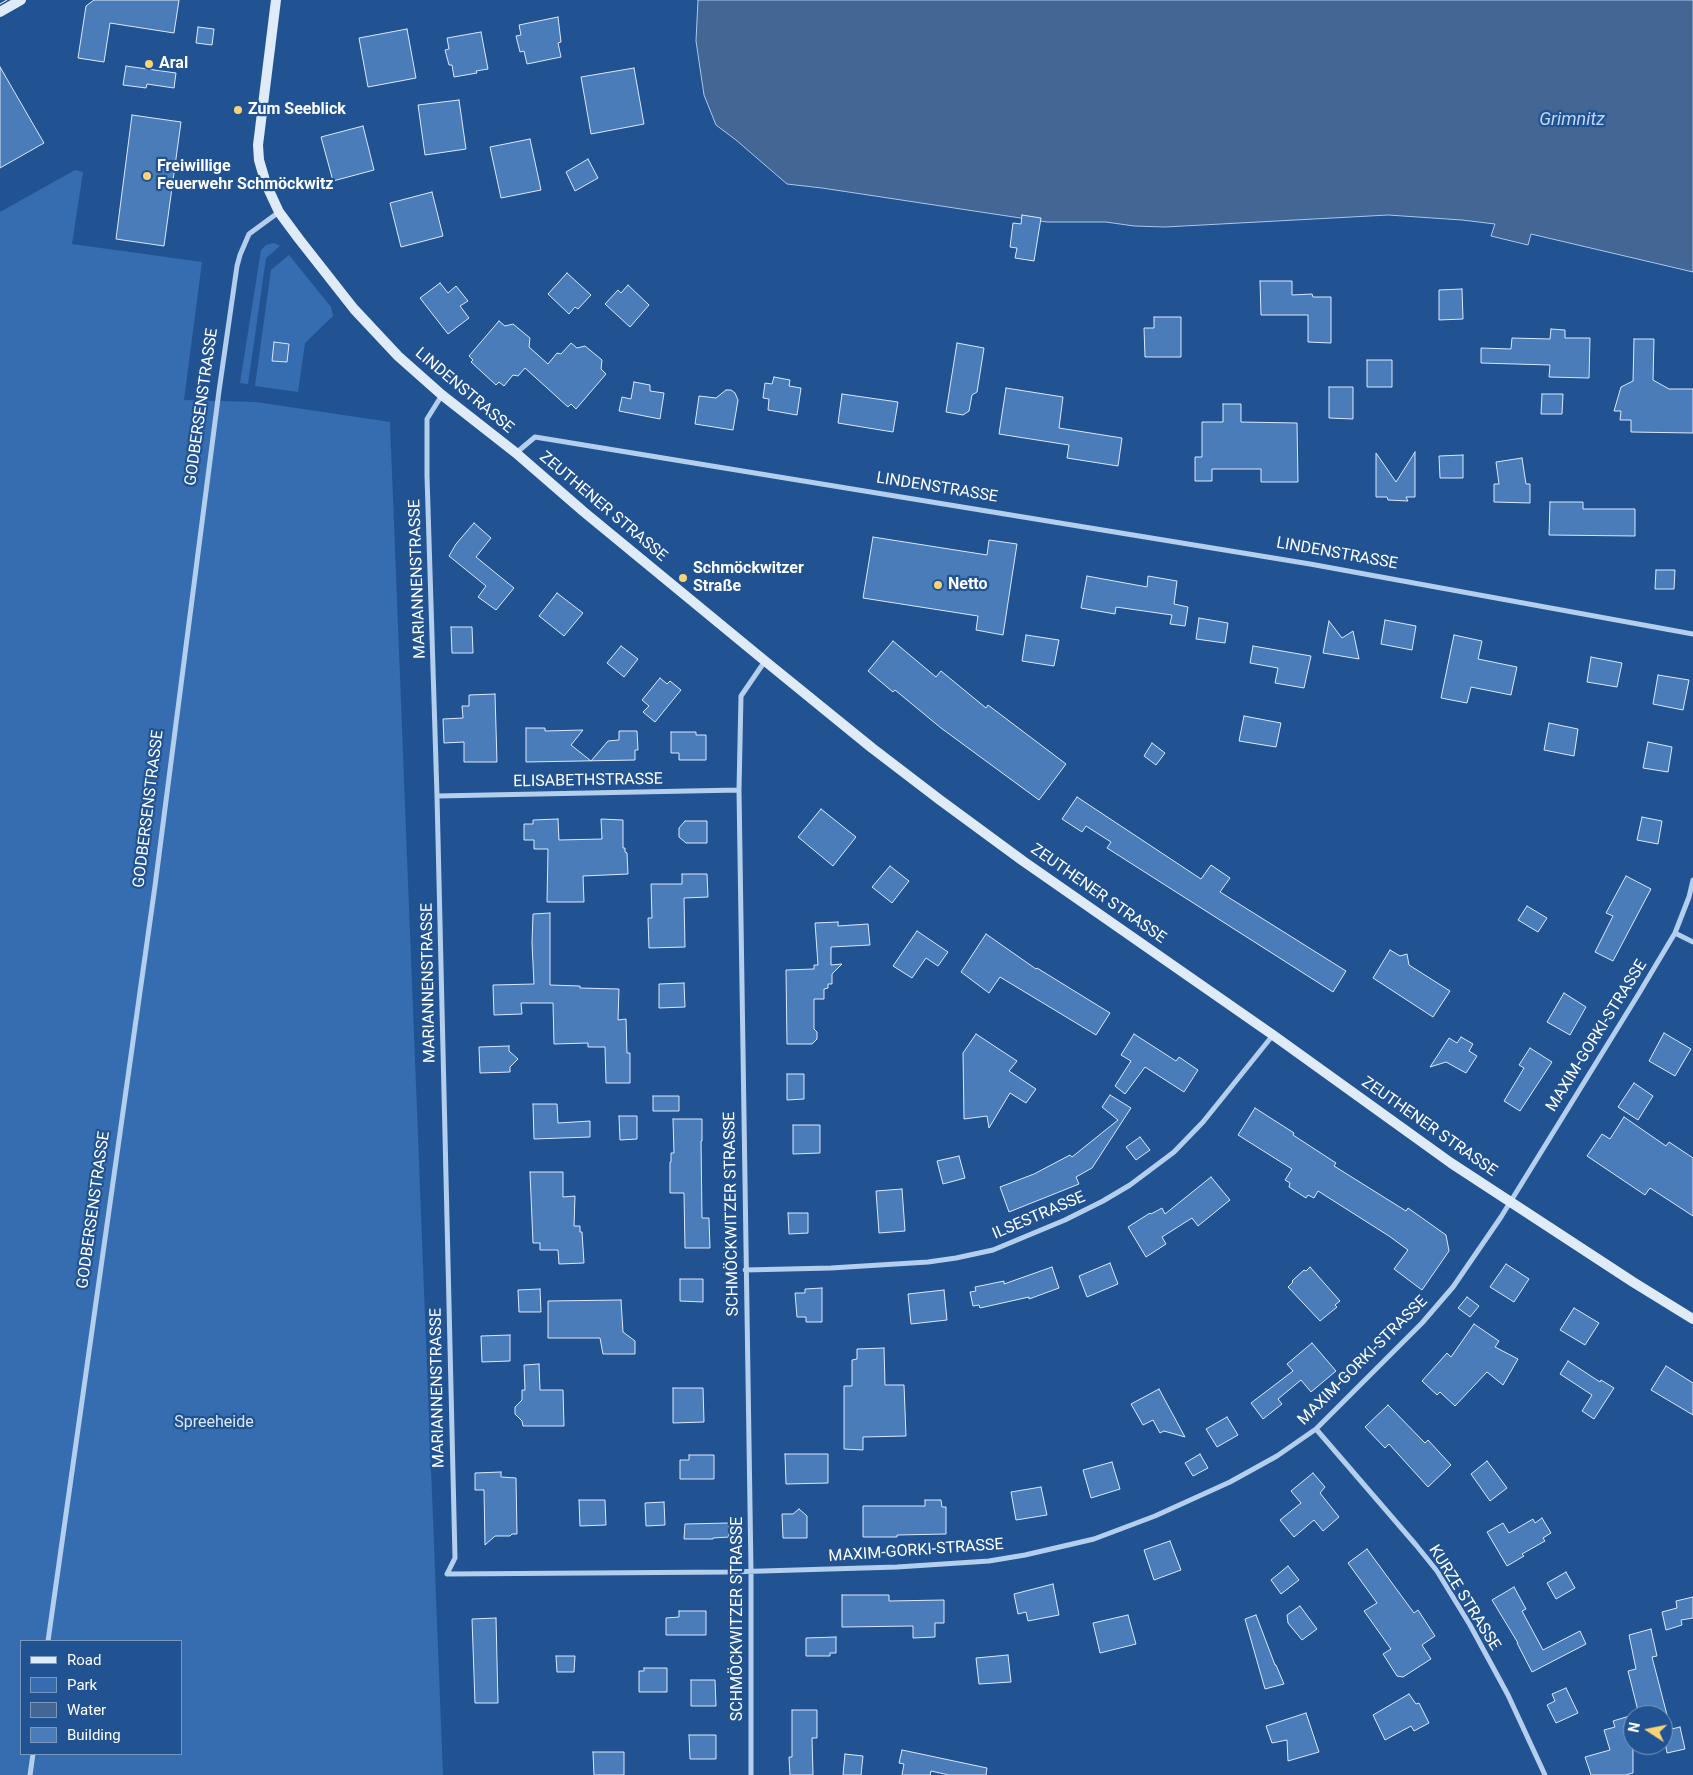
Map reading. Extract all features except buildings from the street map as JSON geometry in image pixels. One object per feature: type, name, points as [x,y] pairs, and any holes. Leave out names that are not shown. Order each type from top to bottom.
[{"type":"main road","points":[[0,12],[21,0]]},
{"type":"main road","points":[[276,0],[258,146],[259,160],[266,184],[279,212]]},
{"type":"main road","name":"LINDENSTRASSE","points":[[279,212],[354,309],[387,345],[442,394],[516,453]]},
{"type":"main road","name":"ZEUTHENER STRASSE","points":[[516,453],[584,512],[765,661],[872,748],[940,800],[1023,861],[1274,1035],[1451,1163],[1693,1319]]},
{"type":"street","name":"GODBERSENSTRASSE","points":[[48,1640],[156,876],[219,391],[238,266],[240,255],[250,234],[279,212]]},
{"type":"street","name":"MARIANNENSTRASSE","points":[[442,394],[427,419],[426,476],[437,796],[455,1558],[447,1574]]},
{"type":"street","name":"LINDENSTRASSE","points":[[516,453],[535,437],[1310,564],[1693,634]]},
{"type":"street","name":"SCHMÖCKWITZER STRASSE","points":[[751,1775],[739,790],[741,696],[765,661]]},
{"type":"street","name":"ELISABETHSTRASSE","points":[[437,796],[739,790]]},
{"type":"street","name":"MAXIM-GORKI-STRASSE","points":[[447,1574],[770,1571],[897,1567],[989,1561],[1025,1555],[1094,1539],[1155,1516],[1230,1482],[1277,1456],[1316,1429],[1420,1326],[1450,1291],[1510,1201],[1675,933],[1689,897],[1693,880]]},
{"type":"street","points":[[1675,933],[1693,942]]},
{"type":"street","name":"ILSESTRASSE","points":[[745,1270],[831,1268],[928,1262],[956,1258],[993,1250],[1066,1220],[1130,1185],[1174,1152],[1203,1122],[1274,1035]]},
{"type":"street","name":"KURZE STRASSE","points":[[1316,1429],[1422,1552],[1436,1571],[1470,1625],[1508,1695],[1545,1775]]},
{"type":"street","points":[[30,1775],[33,1755]]},
{"type":"green space","name":"Spreeheide","points":[[75,170],[83,172],[72,244],[202,262],[184,400],[256,402],[390,422],[443,1775],[0,1775],[0,212]]},
{"type":"green space","points":[[274,243],[280,246],[266,258],[248,384],[240,383],[261,250],[266,245]]},
{"type":"green space","points":[[289,255],[331,307],[333,316],[305,343],[298,392],[255,386],[271,270]]},
{"type":"water","name":"Grimnitz","points":[[698,0],[1693,0],[1693,272],[1531,234],[1528,245],[1491,236],[1495,224],[1462,220],[1388,215],[1165,227],[1134,226],[1106,222],[1047,222],[787,184],[716,125],[704,95],[696,41]]},
{"type":"tram line","points":[[0,4],[7,0]]},
{"type":"place","name":"Aral","points":[[149,64]]},
{"type":"place","name":"Zum Seeblick","points":[[238,110]]},
{"type":"place","name":"Freiwillige Feuerwehr Schmöckwitz","points":[[147,176]]},
{"type":"place","name":"Schmöckwitzer Straße","points":[[683,578]]},
{"type":"place","name":"Netto","points":[[938,585]]}]
